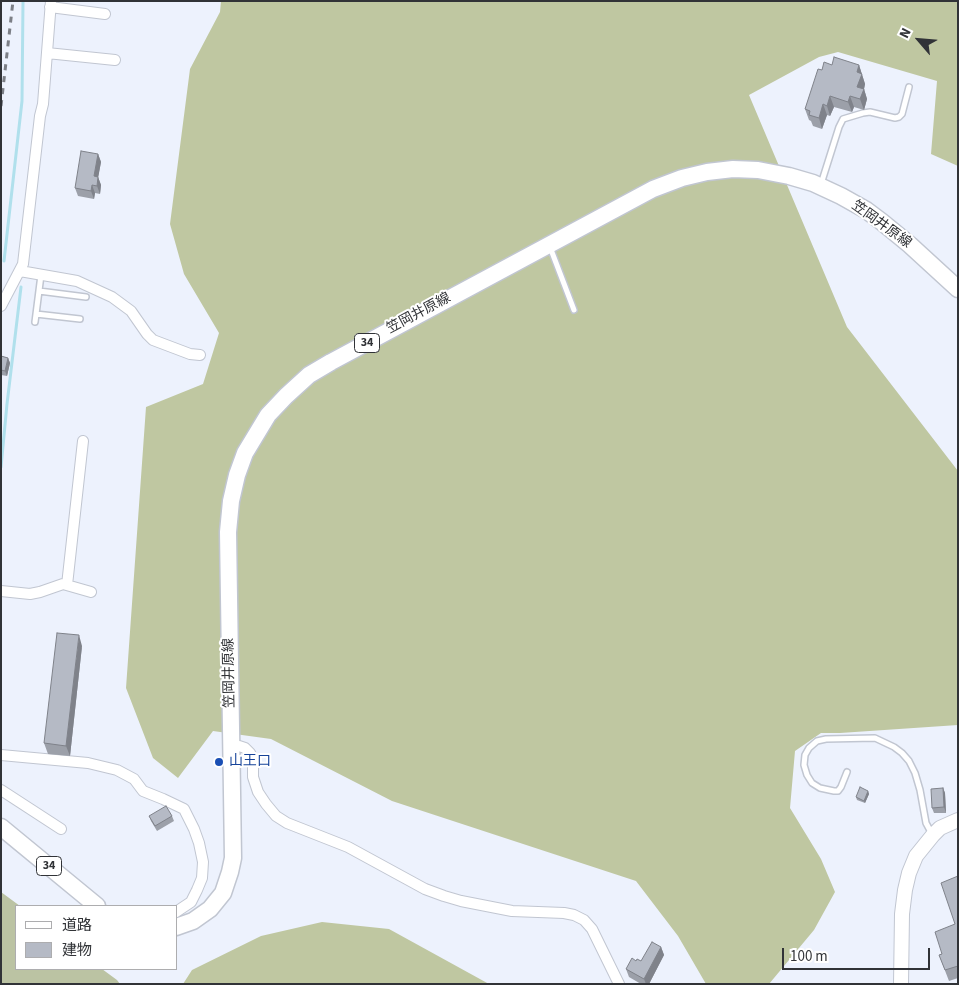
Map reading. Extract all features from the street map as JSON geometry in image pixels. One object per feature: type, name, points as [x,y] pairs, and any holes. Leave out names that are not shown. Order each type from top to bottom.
[{"type":"main road","name":"笠岡井原線","points":[[178,926],[193,921],[210,909],[223,893],[233,858],[228,532],[231,501],[237,474],[256,433],[268,415],[309,375],[548,244],[653,189],[682,178],[707,172],[733,169],[758,170],[790,176],[820,186],[866,210],[910,245],[958,289]]},
{"type":"main road","name":"34","points":[[1,827],[96,905]]},
{"type":"street","points":[[1,306],[23,264],[40,116],[44,104],[51,4],[105,14]]},
{"type":"street","points":[[47,53],[115,60]]},
{"type":"street","points":[[20,271],[77,281],[112,297],[131,311],[153,340],[190,354],[200,355]]},
{"type":"street","points":[[67,585],[82,441]]},
{"type":"street","points":[[1,591],[30,594],[63,584],[91,592]]},
{"type":"street","points":[[231,746],[245,748],[250,753],[253,759],[253,777],[258,792],[276,816],[287,823],[348,847],[426,889],[444,896],[512,910],[574,915],[584,920],[592,929],[619,984]]},
{"type":"street","points":[[1,755],[88,763],[117,770],[134,779],[142,791],[184,809],[194,829],[203,862],[202,878],[198,890],[191,902],[178,911]]},
{"type":"street","points":[[1,790],[60,829]]},
{"type":"street","points":[[901,984],[902,914],[909,873],[916,856],[932,835],[940,828],[958,820]]},
{"type":"lane","points":[[820,186],[843,119],[870,112],[895,118],[899,117],[902,114],[909,87]]},
{"type":"lane","points":[[548,244],[574,310]]},
{"type":"lane","points":[[35,322],[41,274]]},
{"type":"lane","points":[[39,291],[86,297]]},
{"type":"lane","points":[[36,314],[80,319]]},
{"type":"lane","points":[[847,772],[838,791],[834,792],[820,788],[812,783],[807,775],[804,765],[805,755],[809,748],[826,738],[876,738],[894,746],[909,762],[915,773],[926,823],[932,835]]},
{"type":"green space","points":[[221,1],[958,1],[958,166],[931,154],[937,81],[838,52],[819,57],[749,95],[847,327],[958,471],[958,725],[821,733],[795,751],[790,808],[821,859],[835,892],[814,930],[769,984],[706,984],[678,936],[636,881],[392,801],[271,739],[213,731],[178,778],[153,758],[126,688],[146,407],[203,384],[219,333],[184,274],[170,224],[190,69],[220,12]]},
{"type":"green space","points":[[1,892],[19,905],[15,905],[15,970],[103,970],[120,984],[1,984]]},
{"type":"green space","points":[[322,922],[389,929],[489,984],[183,984],[192,970],[261,936]]},
{"type":"building","points":[[834,57],[859,65],[857,72],[862,74],[857,87],[864,89],[860,99],[850,96],[848,102],[830,96],[827,106],[823,104],[819,118],[809,115],[810,111],[805,109],[818,69],[822,70],[824,62],[832,65]]},
{"type":"building","points":[[81,151],[98,154],[94,176],[98,177],[97,186],[92,185],[91,191],[75,188]]},
{"type":"building","points":[[1,356],[8,358],[5,371],[1,370]]},
{"type":"building","points":[[57,633],[79,635],[66,746],[44,743]]},
{"type":"building","points":[[860,787],[868,791],[864,801],[856,797]]},
{"type":"building","points":[[943,788],[944,807],[932,808],[931,789]]},
{"type":"building","points":[[166,806],[172,816],[155,826],[149,816]]},
{"type":"building","points":[[958,876],[958,966],[945,970],[939,955],[942,954],[935,932],[955,924],[941,883]]},
{"type":"building","points":[[652,942],[661,947],[644,979],[626,969],[632,958],[636,961],[637,959],[641,961]]},
{"type":"waterway","points":[[4,261],[22,101],[23,1]]},
{"type":"waterway","points":[[1,467],[21,287]]},
{"type":"railway","points":[[1,106],[13,1]]},
{"type":"place","name":"山王口","points":[[219,762]]}]
